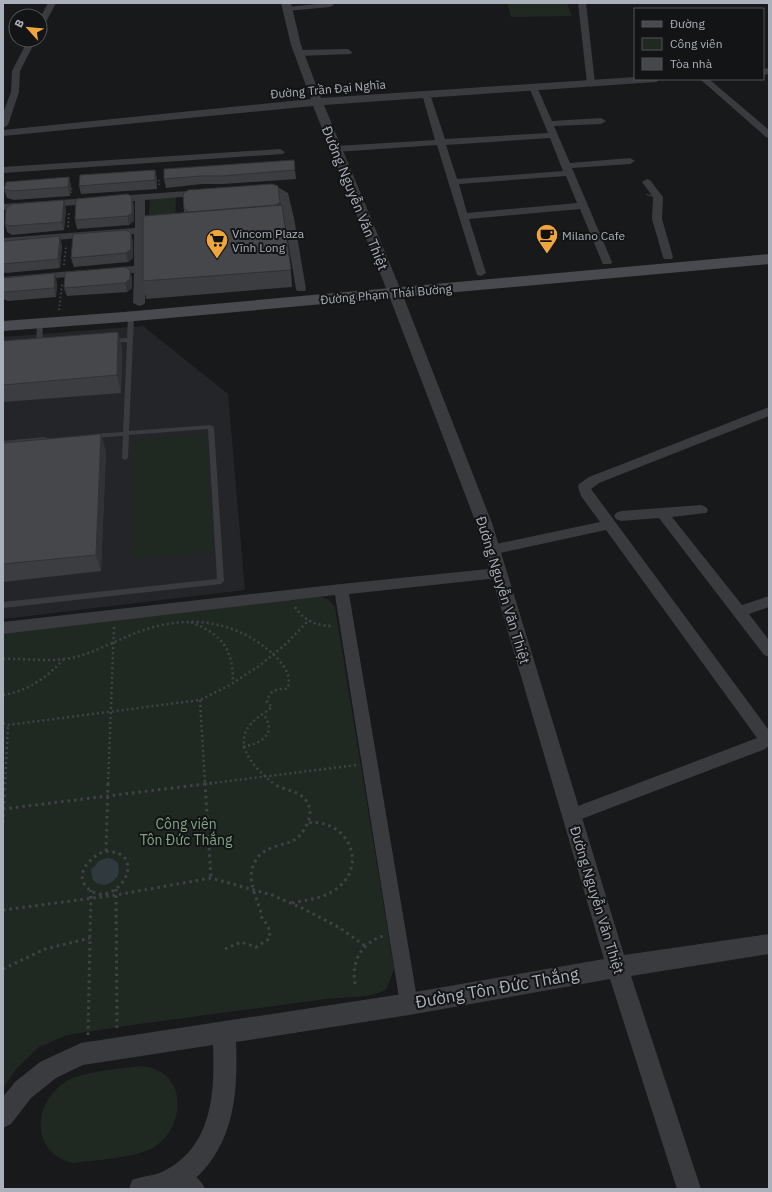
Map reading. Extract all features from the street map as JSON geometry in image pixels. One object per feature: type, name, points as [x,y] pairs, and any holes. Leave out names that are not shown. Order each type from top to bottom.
[{"type":"main road","name":"Đường Phạm Thái Bường","points":[[3,314],[40,317],[131,316],[392,287],[609,268],[668,257],[769,249]]},
{"type":"main road","name":"Đường Phạm Thái Bường","points":[[3,326],[40,317],[139,303],[301,289],[392,287],[481,273],[609,268],[769,259]]},
{"type":"street","points":[[582,3],[591,83]]},
{"type":"street","points":[[287,6],[330,5]]},
{"type":"street","name":"Đường Nguyễn Văn Thiệt","points":[[287,6],[299,53],[317,102],[392,287],[484,523],[617,967],[689,1189]]},
{"type":"street","points":[[3,125],[15,92],[16,71],[28,48]]},
{"type":"street","points":[[299,53],[348,52]]},
{"type":"street","name":"Đường Trần Đại Nghĩa","points":[[3,133],[317,102],[640,80]]},
{"type":"street","points":[[705,80],[769,135]]},
{"type":"street","points":[[533,87],[609,268]]},
{"type":"street","points":[[426,94],[481,273]]},
{"type":"street","points":[[548,124],[601,121]]},
{"type":"street","points":[[336,149],[553,135]]},
{"type":"street","points":[[3,170],[280,152]]},
{"type":"street","points":[[453,182],[630,161]]},
{"type":"street","points":[[647,182],[658,197],[657,219],[668,257]]},
{"type":"street","points":[[248,190],[270,188],[280,190],[283,193],[285,219],[301,289]]},
{"type":"street","points":[[3,207],[211,192]]},
{"type":"street","points":[[139,303],[140,197]]},
{"type":"street","points":[[463,216],[583,206]]},
{"type":"street","points":[[3,241],[172,228]]},
{"type":"street","points":[[3,280],[139,269]]},
{"type":"street","points":[[571,816],[765,740],[763,734],[615,520],[586,493],[584,487],[594,480],[769,411]]},
{"type":"street","points":[[491,550],[615,520],[662,513],[701,510]]},
{"type":"street","points":[[662,513],[769,651]]},
{"type":"street","points":[[3,628],[341,589],[498,573]]},
{"type":"street","points":[[341,589],[409,1004]]},
{"type":"street","points":[[739,612],[769,601]]},
{"type":"street","name":"Đường Tôn Đức Thắng","points":[[3,1116],[24,1090],[48,1070],[81,1054],[409,1004],[617,967],[769,944]]},
{"type":"street","points":[[166,1186],[195,1162],[208,1145],[216,1129],[222,1110],[226,1075],[224,1032]]},
{"type":"lane","points":[[648,195],[658,197]]},
{"type":"lane","points":[[125,458],[131,316]]},
{"type":"lane","points":[[39,347],[40,317]]},
{"type":"lane","points":[[107,342],[130,340]]},
{"type":"lane","points":[[32,348],[47,347]]},
{"type":"lane","points":[[3,605],[221,581],[211,427],[88,436]]},
{"type":"lane","points":[[3,442],[49,439]]},
{"type":"path","points":[[292,595],[298,612],[309,620],[320,625],[347,625]]},
{"type":"path","points":[[106,851],[114,616]]},
{"type":"path","points":[[3,723],[8,725],[200,700],[221,692],[274,654],[289,642],[309,620]]},
{"type":"path","points":[[189,622],[212,631],[224,643],[230,653],[233,669],[233,683]]},
{"type":"path","points":[[3,659],[63,660],[88,653],[152,628],[189,622],[215,622],[225,625],[267,646],[287,670],[289,686],[287,689],[276,689],[270,693],[267,698],[267,702],[272,708],[257,718],[246,730],[242,739],[243,747],[246,756],[278,787],[290,789],[304,798],[310,807],[310,816],[299,837],[289,843],[268,849],[257,858],[252,869],[250,877],[261,909],[262,919],[268,924],[271,931],[270,937],[264,945],[256,948],[241,942],[225,950]]},
{"type":"path","points":[[3,695],[18,692],[40,683],[52,673],[63,660]]},
{"type":"path","points":[[200,700],[211,878]]},
{"type":"path","points":[[243,747],[258,743],[265,738],[268,733],[269,723],[268,719],[263,714]]},
{"type":"path","points":[[3,823],[8,725]]},
{"type":"path","points":[[3,809],[370,764]]},
{"type":"path","points":[[292,903],[320,897],[335,890],[348,875],[353,865],[352,847],[343,834],[320,822],[307,823]]},
{"type":"path","points":[[106,851],[120,853],[125,858],[128,863],[127,877],[116,889],[101,894],[91,890],[84,883],[82,877],[83,870],[86,863],[92,857],[106,851]]},
{"type":"path","points":[[3,910],[91,899],[211,878],[254,890],[292,903],[340,928],[365,946]]},
{"type":"path","points":[[116,889],[117,1048]]},
{"type":"path","points":[[87,1053],[91,890]]},
{"type":"path","points":[[355,984],[353,978],[354,967],[358,955],[365,946],[376,938],[398,934]]},
{"type":"path","points":[[3,969],[41,949],[90,938]]},
{"type":"shaded area","points":[[143,326],[228,394],[245,590],[3,619],[3,337]]},
{"type":"shaded area","points":[[107,858],[113,859],[118,863],[119,873],[114,880],[108,884],[104,885],[96,883],[93,880],[91,870],[99,861]]},
{"type":"green space","points":[[507,3],[567,3],[572,16],[511,17]]},
{"type":"green space","points":[[176,196],[175,224],[148,225],[150,198]]},
{"type":"green space","points":[[206,434],[213,551],[133,559],[133,441]]},
{"type":"green space","name":"Công viên Tôn Đức Thắng","points":[[318,596],[328,599],[335,607],[394,969],[386,990],[368,996],[326,999],[67,1035],[39,1047],[16,1069],[3,1088],[3,634]]},
{"type":"green space","points":[[140,1066],[155,1069],[166,1076],[174,1086],[177,1098],[177,1111],[173,1124],[166,1136],[156,1146],[128,1156],[73,1163],[59,1157],[49,1149],[43,1138],[41,1126],[42,1113],[47,1101],[56,1090],[67,1081],[82,1075]]},
{"type":"building","points":[[294,160],[295,170],[164,179],[164,169]]},
{"type":"building","points":[[155,170],[155,180],[79,186],[80,175]]},
{"type":"building","points":[[69,177],[68,187],[12,191],[4,189],[6,182]]},
{"type":"building","points":[[272,184],[278,186],[280,202],[276,205],[189,212],[184,209],[183,194],[188,190]]},
{"type":"building","points":[[128,194],[132,197],[132,213],[128,216],[75,220],[76,199]]},
{"type":"building","points":[[64,200],[62,222],[9,226],[5,224],[6,208],[12,204]]},
{"type":"building","name":"Vincom Plaza Vĩnh Long","points":[[282,205],[291,270],[143,281],[143,216]]},
{"type":"building","points":[[126,230],[131,233],[131,249],[126,253],[71,258],[73,234]]},
{"type":"building","points":[[60,236],[58,259],[3,264],[3,242]]},
{"type":"building","points":[[125,267],[130,270],[130,279],[125,283],[64,288],[65,272]]},
{"type":"building","points":[[55,273],[54,288],[3,291],[3,278]]},
{"type":"building","points":[[118,332],[117,375],[3,385],[3,341]]},
{"type":"building","points":[[101,434],[96,555],[3,564],[3,443]]},
{"type":"place","name":"Milano Cafe","points":[[547,254]]},
{"type":"place","name":"Vincom Plaza Vĩnh Long","points":[[217,260]]}]
